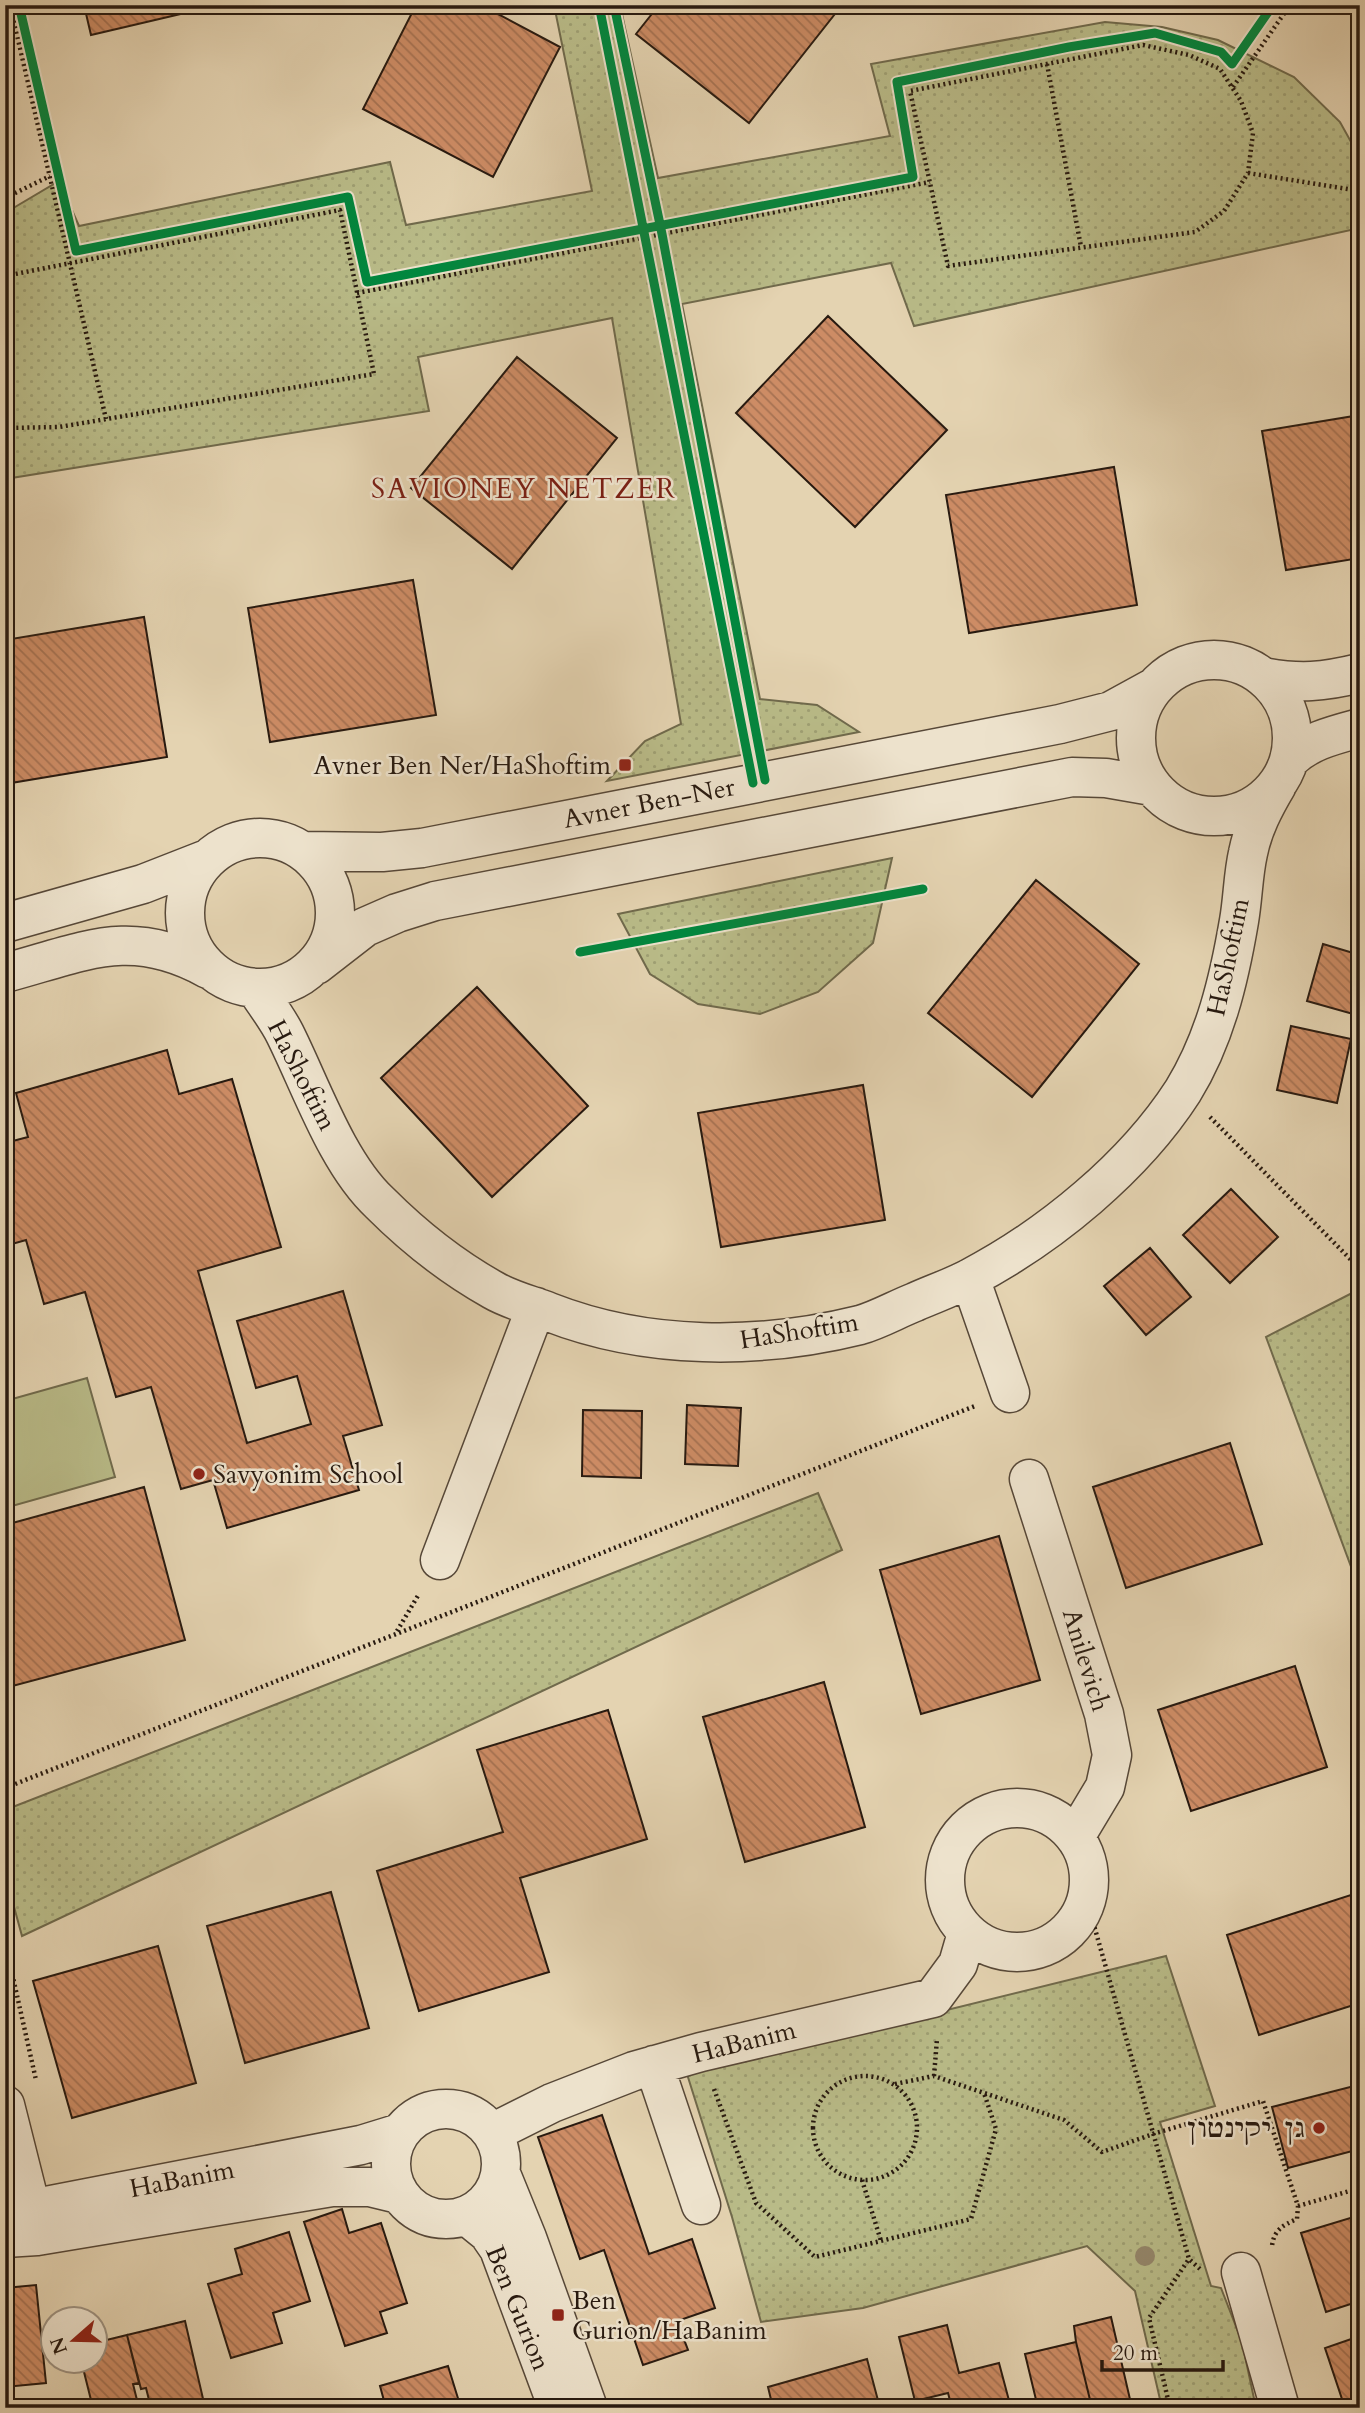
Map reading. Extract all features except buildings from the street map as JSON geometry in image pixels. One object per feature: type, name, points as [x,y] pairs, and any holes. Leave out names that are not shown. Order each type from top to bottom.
[{"type":"street","points":[[1283,772],[1292,738],[1289,715],[1278,694],[1263,677],[1243,665],[1222,660],[1196,661],[1173,671],[1153,688],[1140,711],[1135,737],[1140,763],[1152,786],[1169,802],[1191,813],[1215,817],[1238,813],[1260,802],[1283,772],[1299,750],[1324,738],[1360,728]]},
{"type":"street","points":[[1263,677],[1293,683],[1325,682],[1360,673]]},
{"type":"street","name":"Avner Ben-Ner","points":[[303,851],[382,852],[449,842],[1060,724],[1111,711],[1153,688]]},
{"type":"street","name":"HaShoftim","points":[[256,989],[283,1029],[341,1151],[375,1200],[420,1240],[494,1291],[573,1322],[641,1337],[704,1342],[750,1342],[863,1324],[970,1278],[1039,1237],[1102,1185],[1151,1134],[1183,1090],[1208,1041],[1227,986],[1240,915],[1247,854],[1260,814],[1283,772]]},
{"type":"street","points":[[5,973],[113,944],[150,946],[183,955],[230,984],[270,989],[294,981],[365,927],[435,901],[1072,777],[1106,778],[1152,786]]},
{"type":"street","points":[[5,923],[143,884],[207,859],[227,845],[252,838],[279,839],[303,851],[322,870],[332,891],[335,917],[330,943],[316,965]]},
{"type":"street","points":[[207,859],[191,880],[184,905],[186,932],[192,947],[208,969]]},
{"type":"street","points":[[970,1278],[1010,1393]]},
{"type":"street","points":[[440,1560],[536,1307]]},
{"type":"street","name":"Anilevich","points":[[1029,1479],[1104,1714],[1112,1755],[1105,1787],[1075,1837]]},
{"type":"street","points":[[1014,1808],[1038,1810],[1058,1820],[1075,1837],[1086,1856],[1090,1879],[1087,1901],[1078,1920],[1064,1936],[1046,1947],[1026,1952],[1005,1951],[985,1945],[967,1933],[955,1917],[947,1898],[945,1878],[948,1859],[957,1840],[972,1823],[992,1812],[1014,1808]]},
{"type":"street","name":"HaBanim","points":[[492,2133],[552,2103],[634,2071],[701,2052],[933,1998],[958,1964],[967,1933]]},
{"type":"street","points":[[654,2065],[701,2205]]},
{"type":"street","points":[[5,2105],[20,2224]]},
{"type":"street","points":[[446,2109],[463,2112],[480,2120],[492,2133],[499,2146],[501,2174],[497,2188],[480,2209],[467,2216],[444,2219],[422,2215],[409,2206],[399,2194],[393,2179],[393,2148],[400,2133],[412,2120],[428,2112],[446,2109]]},
{"type":"street","name":"HaBanim","points":[[20,2224],[362,2145],[400,2133]]},
{"type":"street","name":"Ben Gurion","points":[[501,2174],[588,2408]]},
{"type":"street","name":"HaBanim","points":[[20,2224],[332,2187],[370,2188],[399,2194]]},
{"type":"street","name":"Ben Gurion","points":[[467,2216],[488,2233],[499,2249],[558,2408]]},
{"type":"street","points":[[1241,2272],[1280,2408]]},
{"type":"path","points":[[10,5],[106,419]]},
{"type":"path","points":[[19,5],[76,251]]},
{"type":"path","points":[[1233,87],[1290,5]]},
{"type":"path","points":[[1118,39],[1142,35]]},
{"type":"path","points":[[1143,45],[1189,55],[1220,69],[1241,101],[1253,133],[1248,173],[1224,212],[1195,232],[948,266],[910,91],[1047,64],[1143,45]]},
{"type":"path","points":[[1047,64],[1081,247]]},
{"type":"path","points":[[1248,173],[1360,191]]},
{"type":"path","points":[[5,198],[50,176]]},
{"type":"path","points":[[357,293],[913,177]]},
{"type":"path","points":[[367,282],[930,182]]},
{"type":"path","points":[[5,276],[340,210],[374,374],[58,427],[5,428]]},
{"type":"path","points":[[661,230],[664,248]]},
{"type":"path","points":[[1183,1090],[1360,1269]]},
{"type":"path","points":[[5,1788],[1010,1393]]},
{"type":"path","points":[[1087,1901],[1189,2259],[1202,2270]]},
{"type":"path","points":[[5,1942],[37,2086]]},
{"type":"path","points":[[701,2052],[756,2203],[815,2257],[971,2220],[996,2129],[984,2093]]},
{"type":"path","points":[[895,2084],[934,2076],[1064,2120],[1101,2152],[1263,2101],[1298,2206],[1360,2189]]},
{"type":"path","points":[[879,2077],[895,2084],[907,2096],[915,2111],[918,2128],[915,2145],[907,2161],[895,2172],[879,2179],[845,2177],[830,2167],[813,2137],[813,2119],[819,2103],[830,2089],[845,2079],[879,2077]]},
{"type":"path","points":[[862,2180],[881,2241]]},
{"type":"path","points":[[1170,2408],[1149,2318],[1189,2259]]},
{"type":"green space","points":[[554,5],[620,5],[658,178],[890,136],[871,64],[1105,22],[1162,27],[1218,40],[1294,77],[1340,122],[1360,158],[1360,228],[914,326],[891,263],[682,304],[760,699],[817,705],[859,732],[607,781],[645,741],[681,724],[612,318],[418,357],[429,411],[5,479],[5,213],[59,181],[79,226],[390,162],[406,225],[592,191]]},
{"type":"green space","points":[[892,858],[873,943],[818,992],[760,1014],[698,1004],[650,974],[618,914]]},
{"type":"green space","points":[[1360,1289],[1360,1591],[1266,1337]]},
{"type":"green space","points":[[87,1378],[115,1477],[5,1508],[5,1401]]},
{"type":"green space","points":[[818,1493],[842,1550],[22,1936],[5,1874],[5,1810]]},
{"type":"green space","points":[[1166,1956],[1215,2106],[1160,2122],[1211,2286],[1221,2288],[1242,2342],[1256,2408],[1162,2408],[1135,2291],[1087,2246],[863,2308],[761,2322],[732,2217],[687,2074]]},
{"type":"cycle path","points":[[19,5],[76,251],[348,197],[367,282],[913,177],[897,82],[1069,47],[1155,33],[1221,52],[1232,64],[1273,5]]},
{"type":"cycle path","points":[[599,5],[753,783]]},
{"type":"cycle path","points":[[614,5],[662,234],[765,780]]},
{"type":"cycle path","points":[[580,952],[923,889]]},
{"type":"place","name":"Avner Ben Ner/HaShoftim","points":[[625,765]]},
{"type":"place","name":"Savyonim School","points":[[199,1474]]},
{"type":"place","name":"גן יקינטון","points":[[1319,2128]]},
{"type":"place","name":"Ben Gurion/HaBanim","points":[[558,2315]]},
{"type":"district","name":"SAVIONEY NETZER","points":[[524,489]]}]
